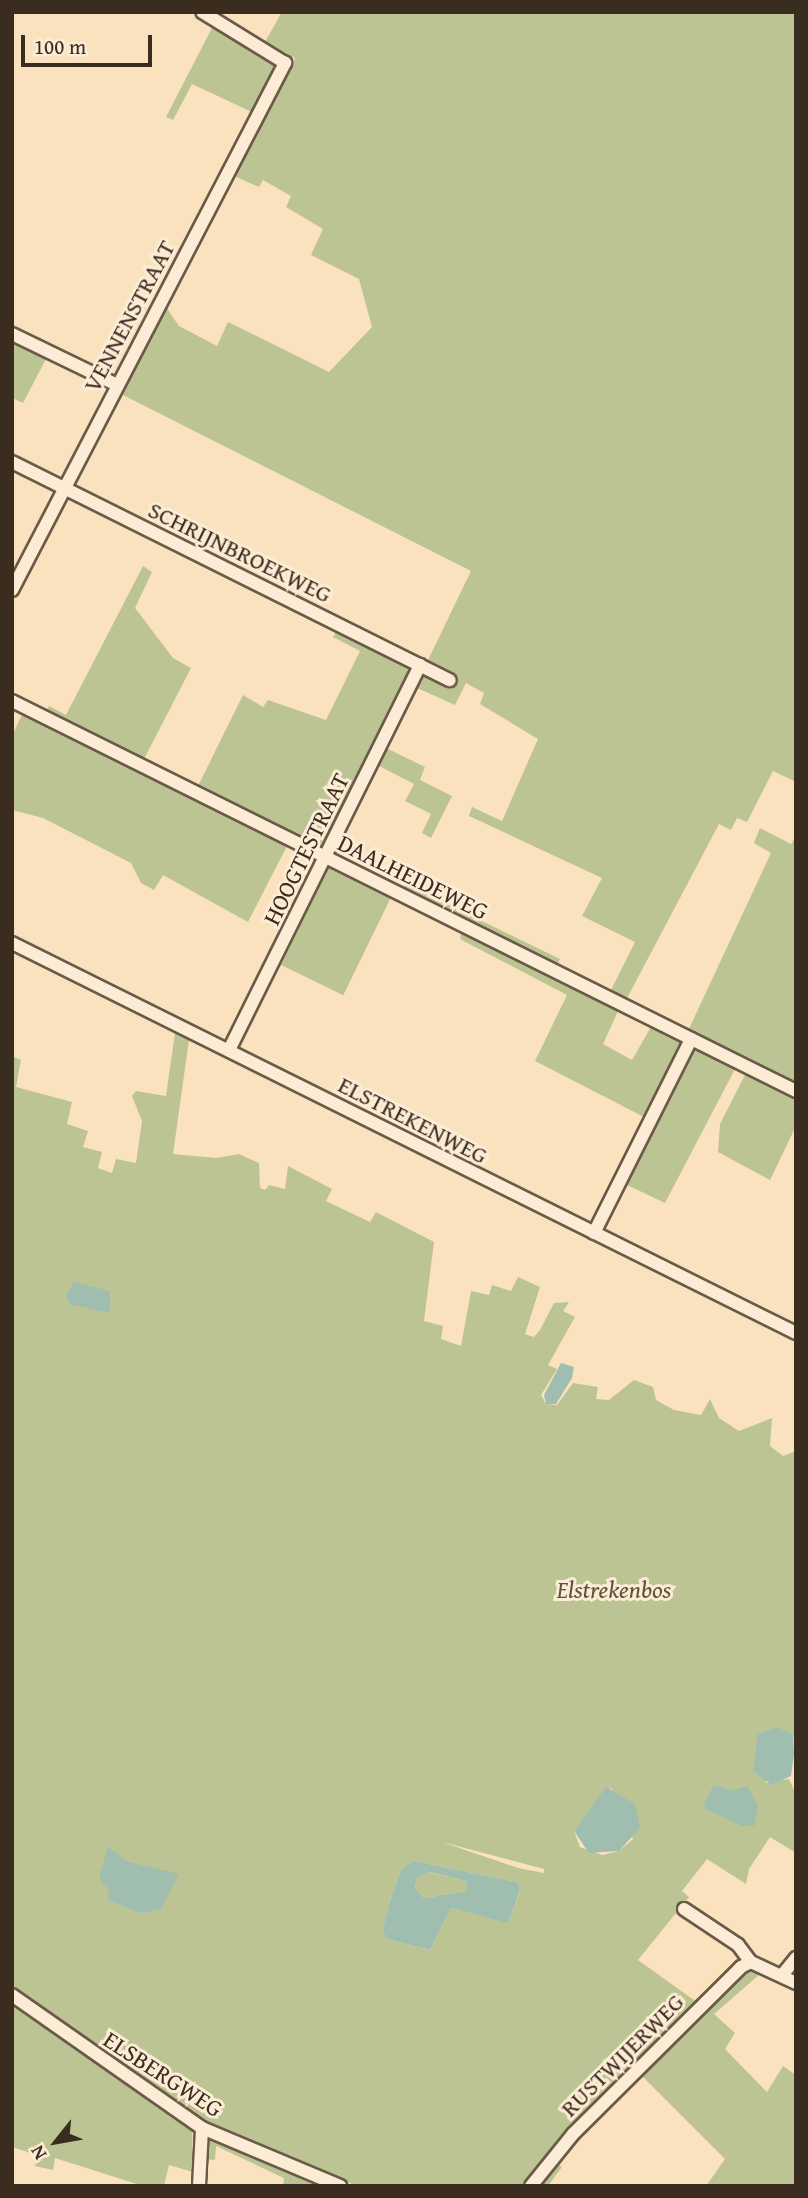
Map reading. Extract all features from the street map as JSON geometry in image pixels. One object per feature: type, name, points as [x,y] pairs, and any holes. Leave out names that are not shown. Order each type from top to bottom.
[{"type":"street","name":"VENNENSTRAAT","points":[[12,590],[285,63],[202,12]]},
{"type":"street","points":[[12,334],[117,385]]},
{"type":"street","name":"SCHRIJNBROEKWEG","points":[[12,462],[450,680]]},
{"type":"street","name":"HOOGTESTRAAT","points":[[229,1051],[420,665]]},
{"type":"street","name":"DAALHEIDEWEG","points":[[12,701],[796,1091]]},
{"type":"street","name":"ELSTREKENWEG","points":[[12,943],[796,1334]]},
{"type":"street","points":[[594,1233],[691,1039]]},
{"type":"street","points":[[684,1909],[738,1945],[751,1962],[783,1974],[796,1983]]},
{"type":"street","points":[[783,1974],[796,1958]]},
{"type":"street","name":"RUSTWIJERWEG","points":[[531,2186],[573,2134],[741,1967],[751,1962]]},
{"type":"street","name":"ELSBERGWEG","points":[[12,1995],[202,2128],[340,2186]]},
{"type":"street","points":[[199,2186],[202,2128]]},
{"type":"green space","points":[[282,12],[796,12],[796,782],[773,771],[747,822],[737,818],[731,830],[719,824],[625,1002],[609,994],[635,942],[582,916],[602,878],[469,816],[472,807],[502,821],[538,739],[480,704],[484,693],[466,683],[455,705],[415,687],[471,571],[119,393],[164,304],[179,326],[217,346],[228,322],[329,372],[372,327],[359,279],[311,255],[323,229],[286,207],[291,196],[263,180],[259,187],[234,176],[295,58],[265,42]]},
{"type":"green space","points":[[214,24],[277,64],[277,69],[254,113],[192,84],[173,120],[166,117]]},
{"type":"green space","points":[[12,340],[47,357],[23,403],[12,398]]},
{"type":"green space","points":[[143,566],[152,572],[135,608],[173,658],[191,668],[143,761],[46,712],[49,706],[66,715]]},
{"type":"green space","points":[[338,628],[410,666],[410,672],[320,849],[197,788],[243,695],[263,707],[268,700],[326,720],[360,651],[333,637]]},
{"type":"green space","points":[[23,712],[287,846],[248,922],[163,875],[154,890],[141,883],[131,863],[43,818],[12,810],[12,736]]},
{"type":"green space","points":[[386,748],[425,767],[420,780],[452,796],[431,838],[422,833],[431,814],[405,801],[414,784],[377,765]]},
{"type":"green space","points":[[760,828],[791,844],[796,836],[796,1088],[687,1033],[771,853],[754,843]]},
{"type":"green space","points":[[329,867],[391,897],[343,995],[281,965]]},
{"type":"green space","points":[[406,884],[560,959],[556,967],[401,890]]},
{"type":"green space","points":[[462,930],[619,1009],[603,1044],[632,1060],[652,1025],[679,1038],[681,1048],[646,1118],[535,1061],[567,995],[460,939]]},
{"type":"green space","name":"Elstrekenbos","points":[[175,1033],[189,1040],[173,1154],[216,1158],[239,1154],[259,1163],[260,1188],[265,1190],[269,1185],[285,1189],[288,1166],[332,1189],[326,1201],[370,1222],[376,1212],[434,1242],[424,1321],[443,1326],[441,1339],[461,1346],[471,1291],[489,1295],[492,1285],[511,1291],[518,1277],[540,1287],[525,1334],[534,1337],[554,1303],[569,1302],[563,1311],[575,1317],[548,1365],[557,1369],[541,1395],[546,1404],[557,1405],[573,1383],[598,1387],[596,1399],[609,1400],[634,1380],[653,1387],[656,1400],[674,1410],[701,1415],[710,1399],[719,1418],[739,1431],[772,1418],[770,1446],[783,1456],[796,1451],[796,1755],[793,1734],[765,1783],[789,1779],[796,1794],[796,1853],[770,1837],[749,1869],[746,1884],[707,1859],[682,1891],[689,1897],[638,1960],[698,2003],[546,2156],[562,2167],[548,2186],[357,2186],[192,2118],[193,2172],[169,2165],[164,2186],[143,2186],[55,2158],[53,2170],[35,2166],[37,2155],[12,2147],[12,1056],[21,1060],[16,1087],[72,1102],[67,1124],[88,1131],[83,1147],[102,1152],[98,1168],[112,1173],[116,1159],[136,1163],[142,1121],[132,1096],[136,1091],[166,1096]],"holes":[[[611,1788],[633,1839],[619,1851],[602,1855],[580,1847],[574,1831]],[[442,1842],[544,1869],[544,1873],[518,1868]],[[414,1861],[518,1882],[520,1891],[508,1922],[451,1908],[430,1950],[387,1939],[382,1930],[401,1869]]]},
{"type":"green space","points":[[696,1046],[734,1066],[734,1071],[665,1203],[623,1183]]},
{"type":"green space","points":[[746,1073],[796,1097],[796,1126],[770,1180],[718,1152],[720,1124]]},
{"type":"green space","points":[[429,1872],[466,1881],[467,1891],[424,1898],[415,1888],[417,1878]]},
{"type":"green space","points":[[750,1968],[770,1973],[759,1975],[714,2014],[735,2033],[725,2049],[767,2092],[783,2066],[796,2075],[796,2186],[706,2186],[725,2159],[640,2074]]},
{"type":"green space","points":[[208,2137],[327,2186],[283,2186],[284,2178],[216,2146],[215,2160],[205,2159]]},
{"type":"shaded area","points":[[74,1282],[110,1291],[110,1313],[69,1304],[66,1295]]},
{"type":"shaded area","points":[[561,1363],[574,1367],[572,1378],[556,1404],[546,1404],[544,1395]]},
{"type":"shaded area","points":[[777,1727],[793,1734],[794,1754],[791,1776],[772,1785],[753,1771],[758,1734]]},
{"type":"shaded area","points":[[714,1785],[733,1790],[747,1786],[758,1806],[754,1826],[742,1826],[706,1809],[704,1803]]},
{"type":"shaded area","points":[[606,1787],[635,1804],[640,1828],[619,1851],[589,1853],[574,1831]]},
{"type":"shaded area","points":[[108,1847],[128,1862],[179,1874],[161,1909],[141,1913],[108,1900],[109,1891],[99,1878]]},
{"type":"shaded area","points":[[414,1861],[518,1882],[520,1890],[508,1923],[451,1908],[430,1950],[387,1939],[382,1930],[401,1869]],"holes":[[[430,1872],[466,1881],[467,1891],[424,1898],[415,1888],[417,1878]]]}]
